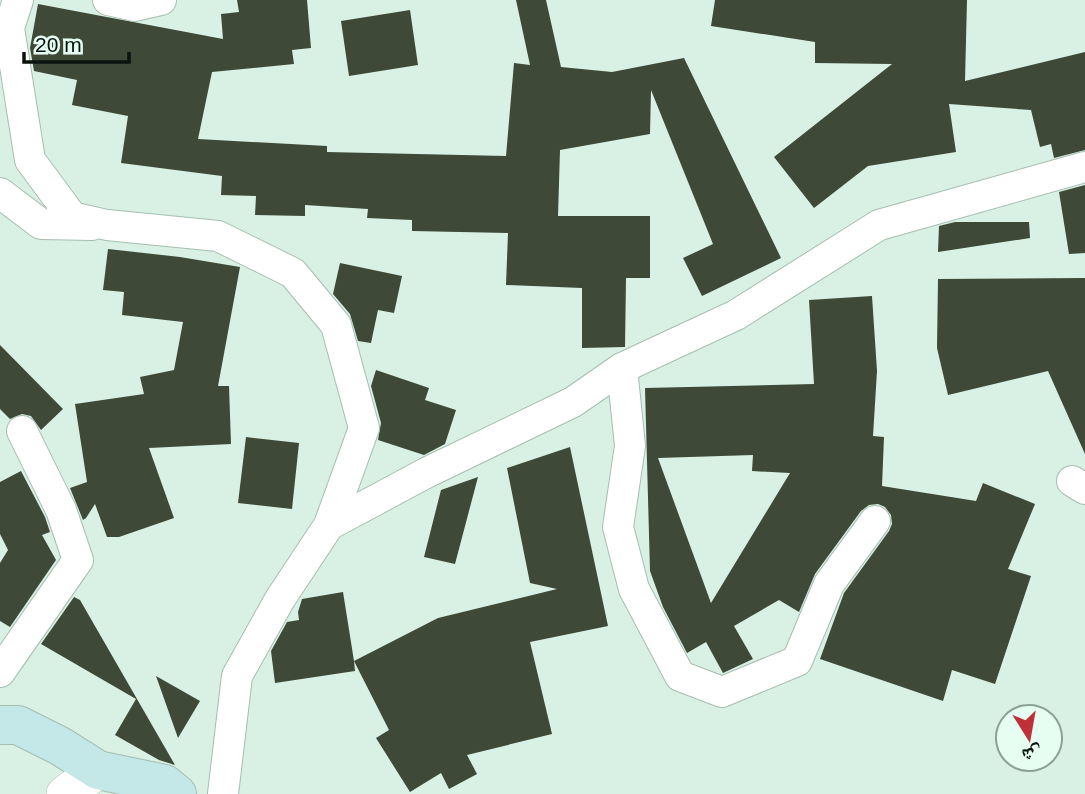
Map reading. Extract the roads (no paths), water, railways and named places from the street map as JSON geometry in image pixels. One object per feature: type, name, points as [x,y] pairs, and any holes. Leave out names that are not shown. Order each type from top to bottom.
[{"type":"main road","points":[[0,725],[18,725],[60,746],[105,782],[165,784],[177,794]]},
{"type":"street","points":[[18,0],[9,28],[30,160],[72,217],[107,225]]},
{"type":"street","points":[[108,0],[135,6],[160,0]]},
{"type":"street","points":[[329,525],[425,473],[573,402],[622,368],[736,315],[879,226],[1085,166]]},
{"type":"street","points":[[0,193],[41,224],[107,225],[218,236],[293,272],[336,325],[364,428],[329,525],[280,599],[237,677],[223,794]]},
{"type":"street","points":[[622,368],[630,446],[618,527],[634,589],[680,676],[722,692],[797,661],[829,583],[875,521]]},
{"type":"street","points":[[0,672],[78,560],[61,510],[22,432]]},
{"type":"street","points":[[65,794],[105,782]]}]
